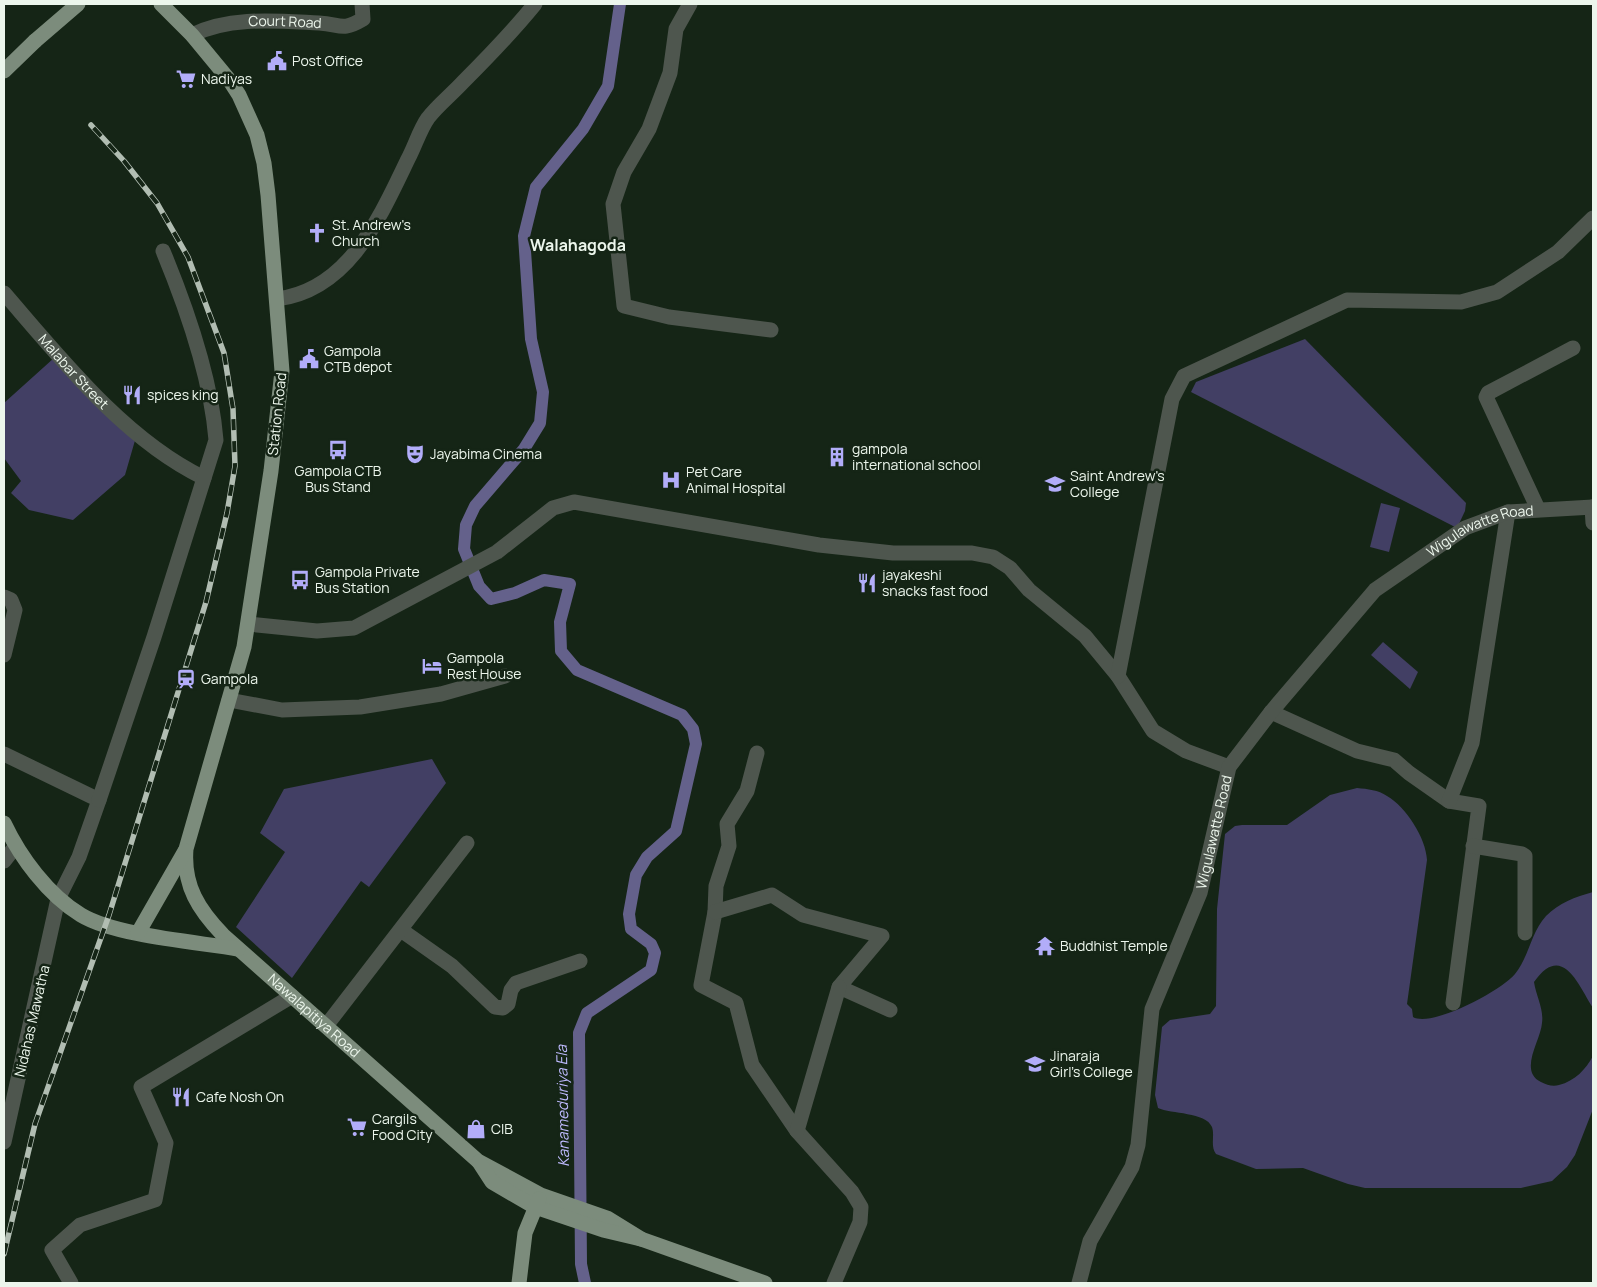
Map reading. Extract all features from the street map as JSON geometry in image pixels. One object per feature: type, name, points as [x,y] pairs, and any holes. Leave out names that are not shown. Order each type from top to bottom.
[{"type":"main road","points":[[4,71],[78,4]]},
{"type":"main road","name":"Station Road","points":[[161,4],[192,35],[230,81],[239,95],[257,134],[266,179],[277,300],[282,387],[248,624],[229,700],[186,850]]},
{"type":"main road","points":[[4,823],[15,847],[58,899],[82,916],[138,933],[239,949]]},
{"type":"main road","points":[[138,933],[186,850]]},
{"type":"main road","name":"Nawalapitiya Road","points":[[186,850],[186,873],[197,904],[223,935],[478,1161],[492,1182],[641,1239],[765,1283]]},
{"type":"main road","points":[[519,1283],[524,1233],[520,1217],[532,1198]]},
{"type":"street","name":"Court Road","points":[[192,35],[216,25],[231,22],[321,23],[349,27],[363,19],[362,4]]},
{"type":"street","points":[[277,300],[312,291],[334,276],[346,264],[363,242],[381,213],[428,118],[512,33],[535,4]]},
{"type":"street","points":[[690,4],[676,29],[670,73],[649,129],[624,172],[613,204],[624,306],[669,317],[771,330]]},
{"type":"street","points":[[1118,676],[1172,399],[1184,376],[1347,300],[1461,302],[1498,292],[1558,252],[1593,218]]},
{"type":"street","name":"Nidahas Mawatha","points":[[4,1142],[58,899],[79,857],[99,800],[154,637],[216,440],[214,417],[185,304],[163,251]]},
{"type":"street","name":"Malabar Street","points":[[4,293],[96,395],[179,466],[204,478]]},
{"type":"street","points":[[1538,509],[1486,397],[1488,393],[1573,348]]},
{"type":"street","points":[[248,624],[317,631],[354,628],[491,555],[552,508],[574,502],[819,545],[893,553],[972,553],[993,557],[1010,568],[1029,590],[1086,636],[1118,676],[1153,731],[1186,751],[1229,766]]},
{"type":"street","points":[[1593,507],[1593,523]]},
{"type":"street","name":"Wigulawatte Road","points":[[1079,1283],[1090,1241],[1132,1167],[1138,1145],[1152,1009],[1200,893],[1229,766],[1271,712],[1375,590],[1466,528],[1508,512],[1593,507]]},
{"type":"street","points":[[1449,801],[1472,743],[1508,512]]},
{"type":"street","points":[[4,597],[11,600],[15,610],[6,638],[4,654]]},
{"type":"street","points":[[229,700],[282,710],[360,707],[440,694],[505,676]]},
{"type":"street","points":[[1271,712],[1357,751],[1394,760],[1449,801],[1479,806],[1453,1003]]},
{"type":"street","points":[[757,753],[747,791],[727,824],[729,846],[716,886],[715,912],[700,985],[736,1003],[752,1065],[797,1131],[852,1192],[861,1207],[860,1222],[834,1283]]},
{"type":"street","points":[[4,754],[99,800]]},
{"type":"street","points":[[326,1026],[467,843]]},
{"type":"street","points":[[1473,846],[1525,856],[1525,933]]},
{"type":"street","points":[[4,861],[15,847]]},
{"type":"street","points":[[715,912],[772,895],[803,915],[882,936],[839,987],[797,1131]]},
{"type":"street","points":[[401,930],[452,966],[495,1006],[503,1008],[508,1004],[511,990],[516,983],[580,961]]},
{"type":"street","points":[[839,987],[890,1010]]},
{"type":"street","points":[[71,1283],[52,1250],[80,1225],[155,1200],[166,1143],[141,1087],[292,996]]},
{"type":"shaded area","points":[[1305,339],[1466,503],[1465,511],[1457,528],[1191,392],[1196,382]]},
{"type":"shaded area","points":[[54,358],[136,437],[125,475],[73,520],[29,510],[11,493],[21,481],[4,458],[4,403]]},
{"type":"shaded area","points":[[1381,503],[1400,508],[1389,552],[1370,547]]},
{"type":"shaded area","points":[[1383,642],[1418,672],[1410,689],[1371,655]]},
{"type":"shaded area","points":[[432,759],[446,783],[369,887],[361,881],[292,978],[236,927],[285,852],[260,833],[284,789]]},
{"type":"shaded area","points":[[1357,788],[1380,792],[1394,801],[1414,824],[1426,851],[1427,860],[1407,1004],[1412,1009],[1413,1017],[1422,1019],[1435,1017],[1466,1006],[1508,981],[1520,967],[1537,929],[1546,916],[1556,907],[1593,892],[1593,1008],[1575,979],[1561,966],[1553,966],[1544,971],[1534,982],[1542,1018],[1541,1030],[1532,1055],[1531,1071],[1534,1077],[1541,1082],[1557,1086],[1570,1081],[1579,1074],[1593,1056],[1593,1109],[1575,1155],[1567,1167],[1552,1181],[1521,1188],[1365,1188],[1303,1168],[1256,1169],[1216,1154],[1213,1148],[1212,1127],[1208,1122],[1196,1116],[1158,1108],[1155,1095],[1162,1027],[1170,1020],[1210,1014],[1216,1006],[1217,909],[1225,834],[1235,826],[1287,825],[1330,795]]},
{"type":"waterway","name":"Kanameduriya Ela","points":[[585,1283],[581,1264],[579,1033],[587,1013],[651,970],[655,953],[651,944],[631,929],[629,914],[636,875],[647,857],[676,831],[696,744],[693,729],[682,715],[577,670],[561,651],[560,622],[570,584],[544,580],[515,593],[491,599],[479,586],[464,549],[466,525],[475,506],[524,449],[540,423],[543,392],[531,339],[524,236],[536,187],[583,129],[608,86],[620,4]]},
{"type":"railway","points":[[4,1254],[35,1124],[109,915],[206,602],[227,513],[235,466],[233,409],[224,353],[188,257],[157,203],[124,161],[91,125]]},
{"type":"place","name":"Post Office","points":[[277,61]]},
{"type":"place","name":"Nadiyas","points":[[186,79]]},
{"type":"place","name":"St. Andrew's Church","points":[[317,233]]},
{"type":"place","name":"Gampola CTB depot","points":[[309,359]]},
{"type":"place","name":"spices king","points":[[132,395]]},
{"type":"place","name":"Gampola CTB Bus Stand","points":[[338,450]]},
{"type":"place","name":"Jayabima Cinema","points":[[415,454]]},
{"type":"place","name":"gampola international school","points":[[837,457]]},
{"type":"place","name":"Pet Care Animal Hospital","points":[[671,480]]},
{"type":"place","name":"Saint Andrew's College","points":[[1055,484]]},
{"type":"place","name":"Gampola Private Bus Station","points":[[300,580]]},
{"type":"place","name":"jayakeshi snacks fast food","points":[[867,583]]},
{"type":"place","name":"Gampola Rest House","points":[[432,666]]},
{"type":"place","name":"Gampola","points":[[186,679]]},
{"type":"place","name":"Buddhist Temple","points":[[1045,946]]},
{"type":"place","name":"Jinaraja Girl's College","points":[[1035,1064]]},
{"type":"place","name":"Cafe Nosh On","points":[[181,1097]]},
{"type":"place","name":"Cargils Food City","points":[[357,1127]]},
{"type":"place","name":"CIB","points":[[476,1129]]},
{"type":"district","name":"Walahagoda","points":[[578,245]]}]
